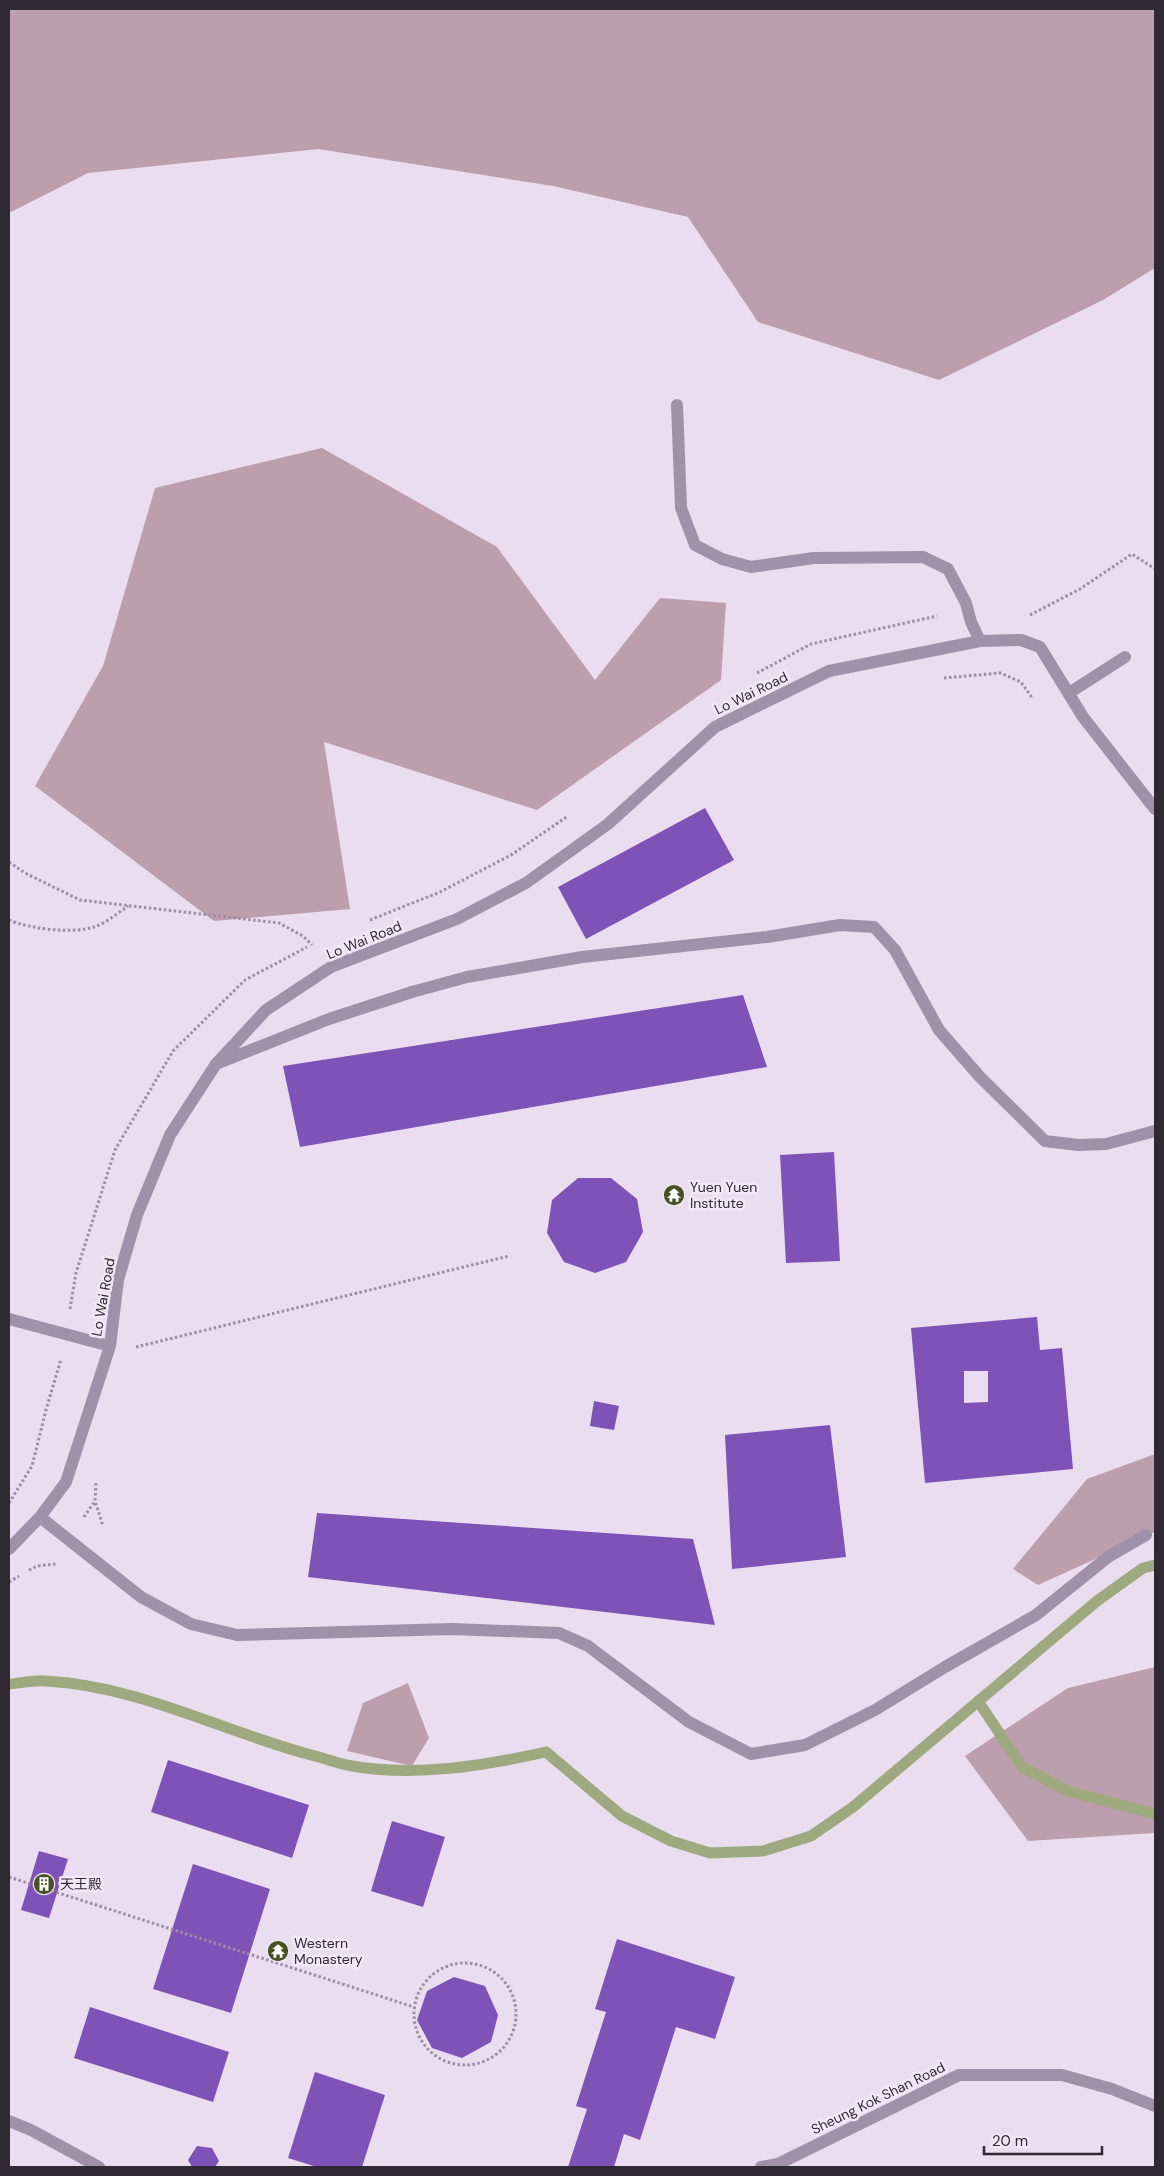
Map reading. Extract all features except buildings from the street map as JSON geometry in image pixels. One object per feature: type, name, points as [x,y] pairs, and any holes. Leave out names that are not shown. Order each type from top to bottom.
[{"type":"street","points":[[677,405],[681,508],[695,545],[722,559],[751,567],[814,558],[922,557],[948,569],[966,604],[971,622],[980,641]]},
{"type":"street","name":"Lo Wai Road","points":[[9,1549],[40,1517],[66,1482],[110,1346],[118,1280],[137,1215],[170,1135],[216,1064],[266,1010],[331,968],[457,919],[526,883],[608,824],[715,727],[829,671],[980,641],[1021,640],[1040,647],[1083,717],[1155,809]]},
{"type":"street","points":[[1069,693],[1125,656]]},
{"type":"street","points":[[216,1064],[329,1019],[412,992],[467,977],[582,957],[768,937],[840,925],[874,927],[895,950],[909,979],[939,1030],[980,1077],[1045,1140],[1078,1145],[1106,1144],[1155,1131]]},
{"type":"street","points":[[9,1319],[110,1346]]},
{"type":"street","points":[[40,1517],[141,1597],[191,1624],[237,1635],[452,1629],[559,1633],[588,1646],[689,1722],[751,1754],[805,1745],[875,1710],[944,1667],[1036,1615],[1108,1557],[1146,1535]]},
{"type":"street","name":"Sheung Kok Shan Road","points":[[761,2167],[778,2164],[960,2075],[1062,2075],[1112,2089],[1155,2106]]},
{"type":"street","points":[[9,2122],[31,2130],[99,2167]]},
{"type":"path","points":[[1022,619],[1080,589],[1132,554],[1155,569]]},
{"type":"path","points":[[9,862],[25,873],[80,900],[279,923],[303,936],[312,945]]},
{"type":"path","points":[[9,920],[23,926],[70,930],[94,927],[129,906]]},
{"type":"path","points":[[130,1347],[509,1256]]},
{"type":"path","points":[[28,1570],[37,1566],[57,1564]]},
{"type":"path","points":[[9,1582],[20,1575]]},
{"type":"path","points":[[9,1877],[414,2007]]},
{"type":"path","points":[[471,1962],[490,1969],[505,1982],[514,2000],[515,2020],[509,2039],[496,2054],[478,2064],[458,2064],[439,2058],[424,2045],[415,2027],[414,2007],[420,1988],[433,1973],[451,1964],[471,1962]]},
{"type":"shaded area","points":[[9,9],[1155,9],[1155,268],[1103,300],[939,380],[758,322],[688,217],[553,186],[318,149],[88,173],[9,213]]},
{"type":"shaded area","points":[[322,448],[497,547],[595,680],[660,598],[726,603],[721,680],[537,810],[324,742],[350,909],[214,921],[35,786],[103,666],[155,488]]},
{"type":"shaded area","points":[[1155,1454],[1155,1532],[1038,1585],[1013,1569],[1087,1479]]},
{"type":"shaded area","points":[[1155,1667],[1155,1833],[1028,1841],[965,1756],[1068,1688]]},
{"type":"shaded area","points":[[408,1683],[429,1738],[412,1766],[347,1751],[363,1703]]},
{"type":"waterway","points":[[9,1684],[46,1681],[81,1685],[115,1692],[149,1701],[281,1746],[352,1766],[376,1769],[425,1770],[498,1762],[546,1752],[622,1816],[671,1841],[710,1853],[763,1851],[811,1836],[853,1807],[1097,1601],[1143,1568],[1155,1565]]},
{"type":"waterway","points":[[978,1701],[1022,1767],[1068,1791],[1155,1814]]},
{"type":"place","name":"Yuen Yuen Institute","points":[[674,1195]]},
{"type":"place","name":"天王殿","points":[[44,1884]]},
{"type":"place","name":"Western Monastery","points":[[278,1951]]}]
